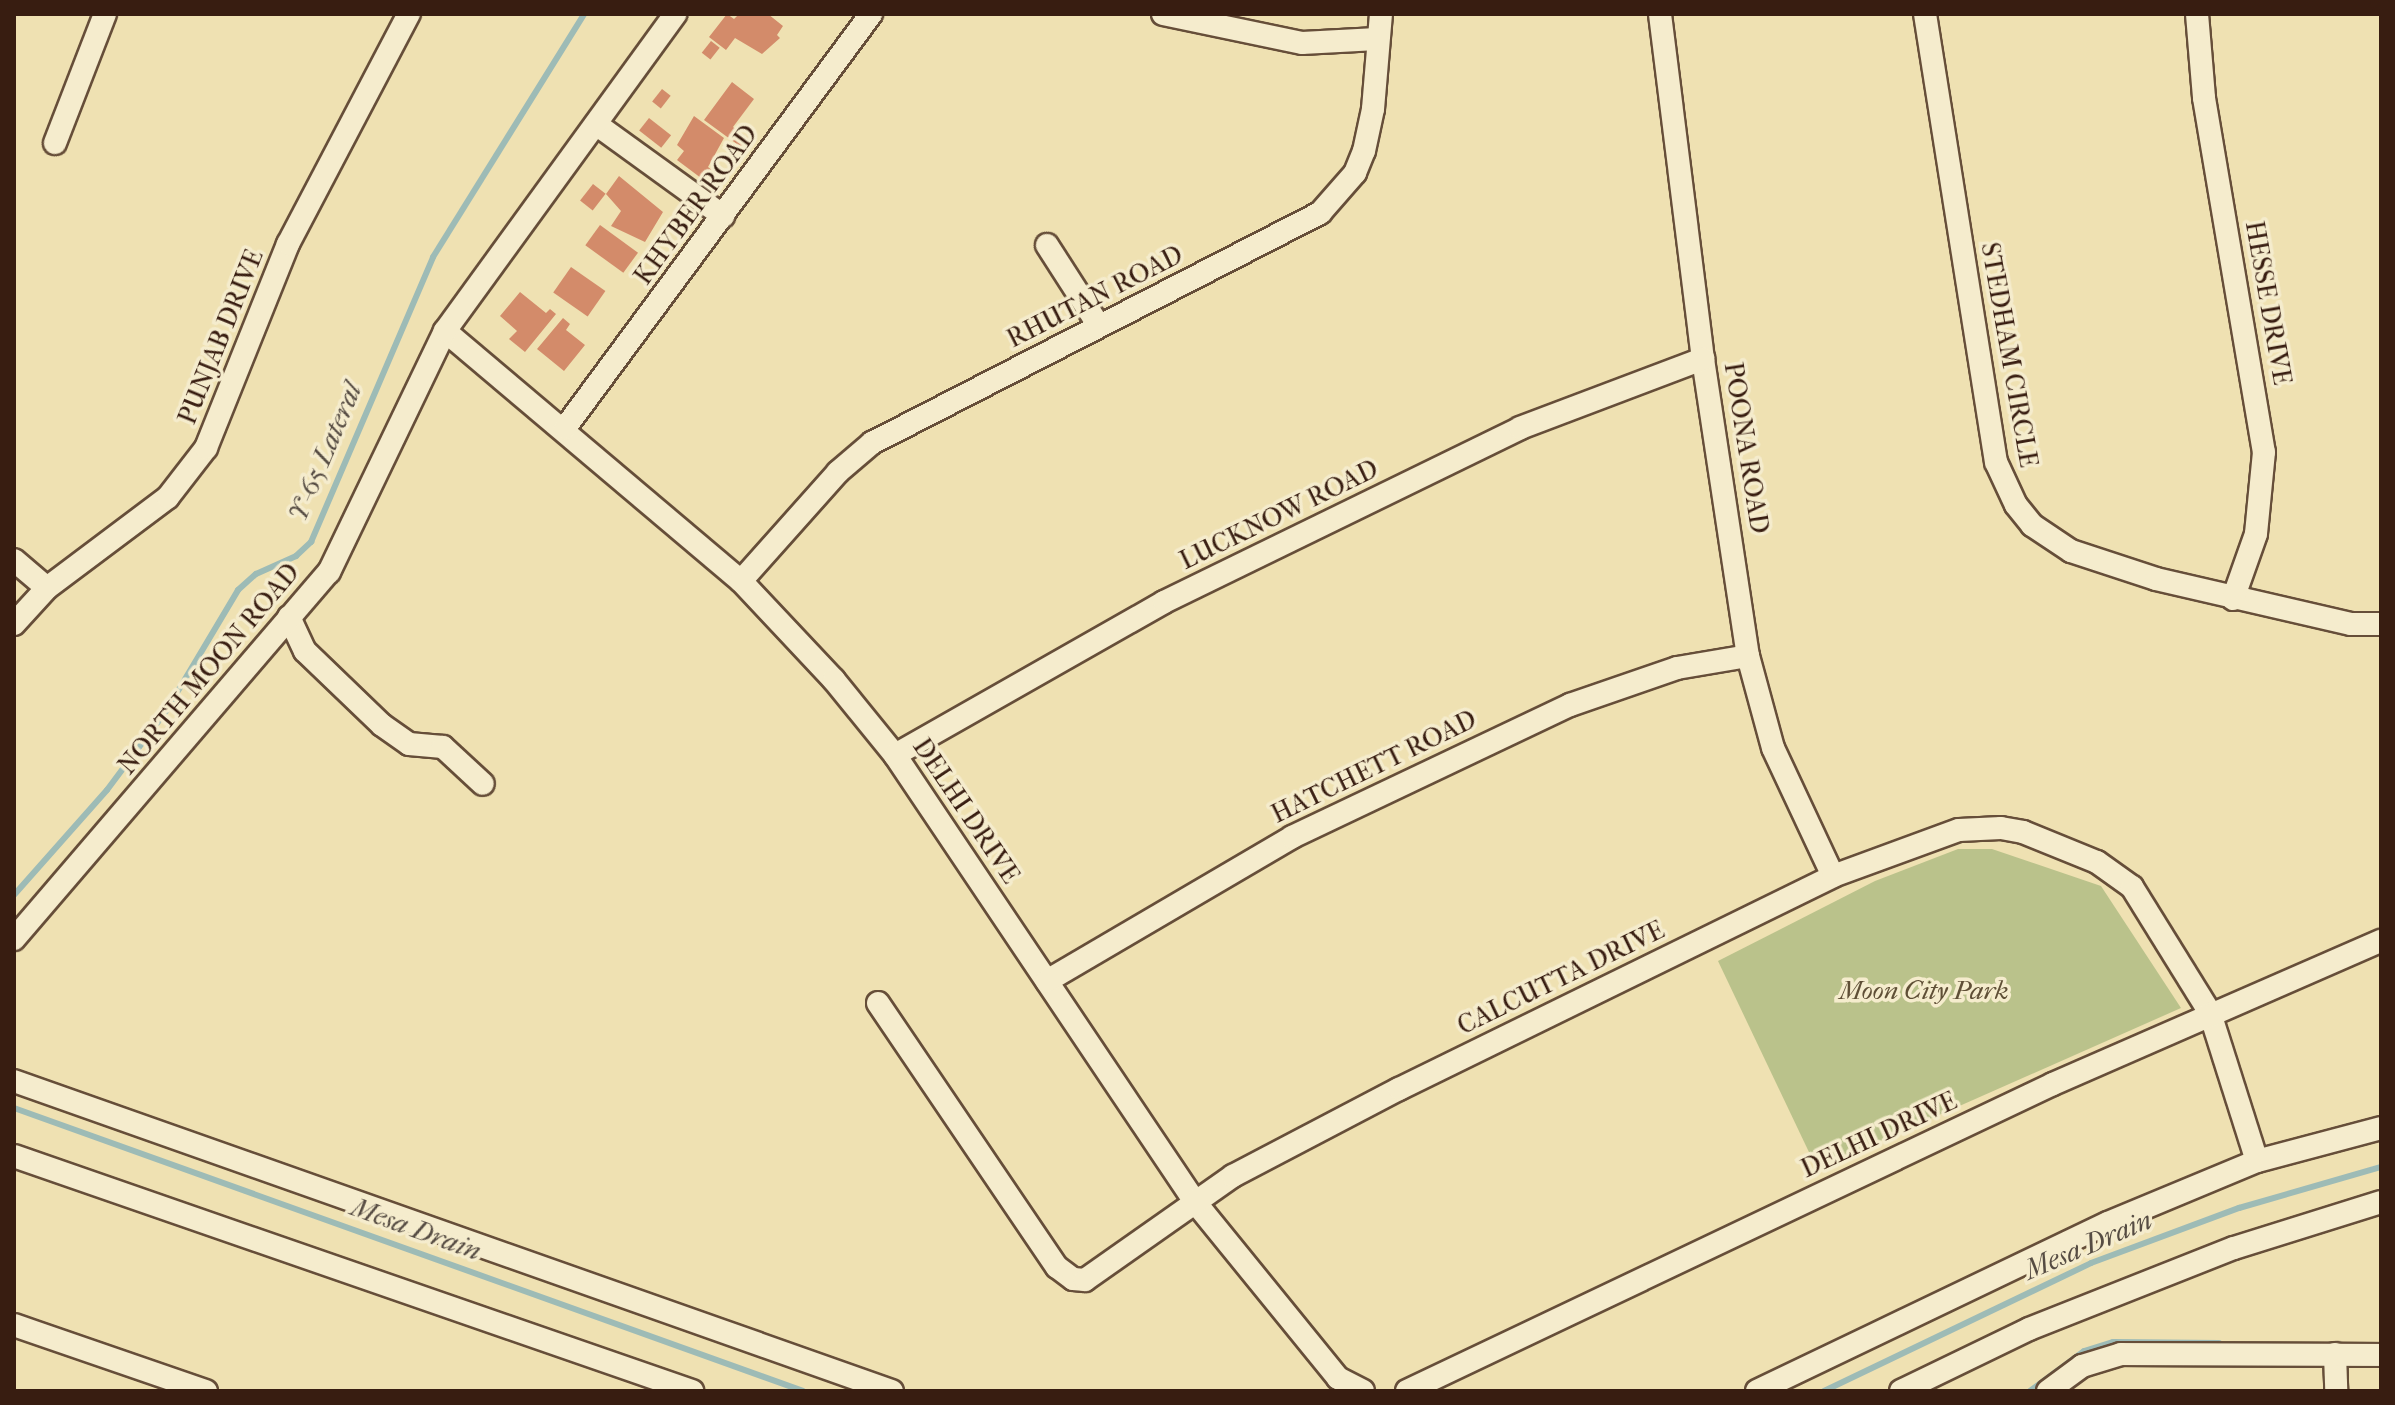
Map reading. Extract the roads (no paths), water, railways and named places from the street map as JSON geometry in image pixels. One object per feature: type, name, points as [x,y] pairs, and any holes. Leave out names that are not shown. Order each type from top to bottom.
[{"type":"street","points":[[55,143],[105,14]]},
{"type":"street","name":"PUNJAB DRIVE","points":[[14,624],[47,588],[168,497],[206,448],[288,244],[409,14]]},
{"type":"street","name":"NORTH MOON ROAD","points":[[14,939],[329,572],[356,526],[372,480],[445,331],[675,14]]},
{"type":"street","name":"KHYBER ROAD","points":[[565,428],[871,14]]},
{"type":"street","points":[[1163,14],[1302,43],[1377,39]]},
{"type":"street","name":"RHUTAN ROAD","points":[[741,581],[838,472],[872,443],[1307,223],[1341,192],[1364,151],[1373,109],[1381,14]]},
{"type":"street","name":"POONA ROAD","points":[[1660,14],[1703,359],[1748,656],[1773,748],[1833,876]]},
{"type":"street","name":"STEDHAM CIRCLE","points":[[1925,14],[1993,447],[2005,486],[2032,525],[2071,551],[2233,599],[2351,624],[2381,624]]},
{"type":"street","name":"HESSE DRIVE","points":[[2197,14],[2204,98],[2264,452],[2256,534],[2233,599]]},
{"type":"street","points":[[596,124],[723,216]]},
{"type":"street","points":[[1047,245],[1099,326]]},
{"type":"street","name":"DELHI DRIVE","points":[[445,331],[565,428],[741,581],[895,755],[1195,1202],[1338,1378],[1363,1391]]},
{"type":"street","name":"LUCKNOW ROAD","points":[[895,755],[1192,588],[1520,428],[1703,359]]},
{"type":"street","points":[[14,560],[47,588]]},
{"type":"street","points":[[289,617],[305,651],[382,725],[409,744],[443,747],[483,784]]},
{"type":"street","name":"HATCHETT ROAD","points":[[1047,981],[1292,837],[1570,705],[1677,668],[1748,656]]},
{"type":"street","name":"CALCUTTA DRIVE","points":[[878,1003],[1064,1274],[1092,1278],[1233,1176],[1399,1089],[1833,876],[1959,830],[2023,832],[2097,862],[2132,887],[2210,1013],[2257,1161]]},
{"type":"street","name":"DELHI DRIVE","points":[[1407,1391],[2210,1013],[2381,941]]},
{"type":"street","points":[[14,1081],[892,1391]]},
{"type":"street","points":[[1757,1391],[2108,1223],[2257,1161],[2381,1128]]},
{"type":"street","points":[[14,1156],[692,1391]]},
{"type":"street","points":[[1901,1391],[2029,1329],[2234,1248],[2381,1202]]},
{"type":"street","points":[[14,1325],[206,1391]]},
{"type":"street","points":[[2048,1391],[2082,1366],[2121,1354],[2381,1355]]},
{"type":"street","points":[[2335,1354],[2336,1391]]},
{"type":"waterway","name":"Y-65 Lateral","points":[[14,895],[107,790],[166,711],[238,590],[256,574],[296,556],[311,542],[433,257],[584,14]]},
{"type":"waterway","name":"Mesa Drain","points":[[14,1108],[803,1391]]},
{"type":"waterway","name":"Mesa Drain","points":[[1824,1391],[2091,1263],[2239,1208],[2381,1167]]},
{"type":"waterway","points":[[2030,1391],[2084,1351],[2113,1342],[2219,1343]]},
{"type":"park label","name":"Moon City Park","points":[[1924,991]]}]
